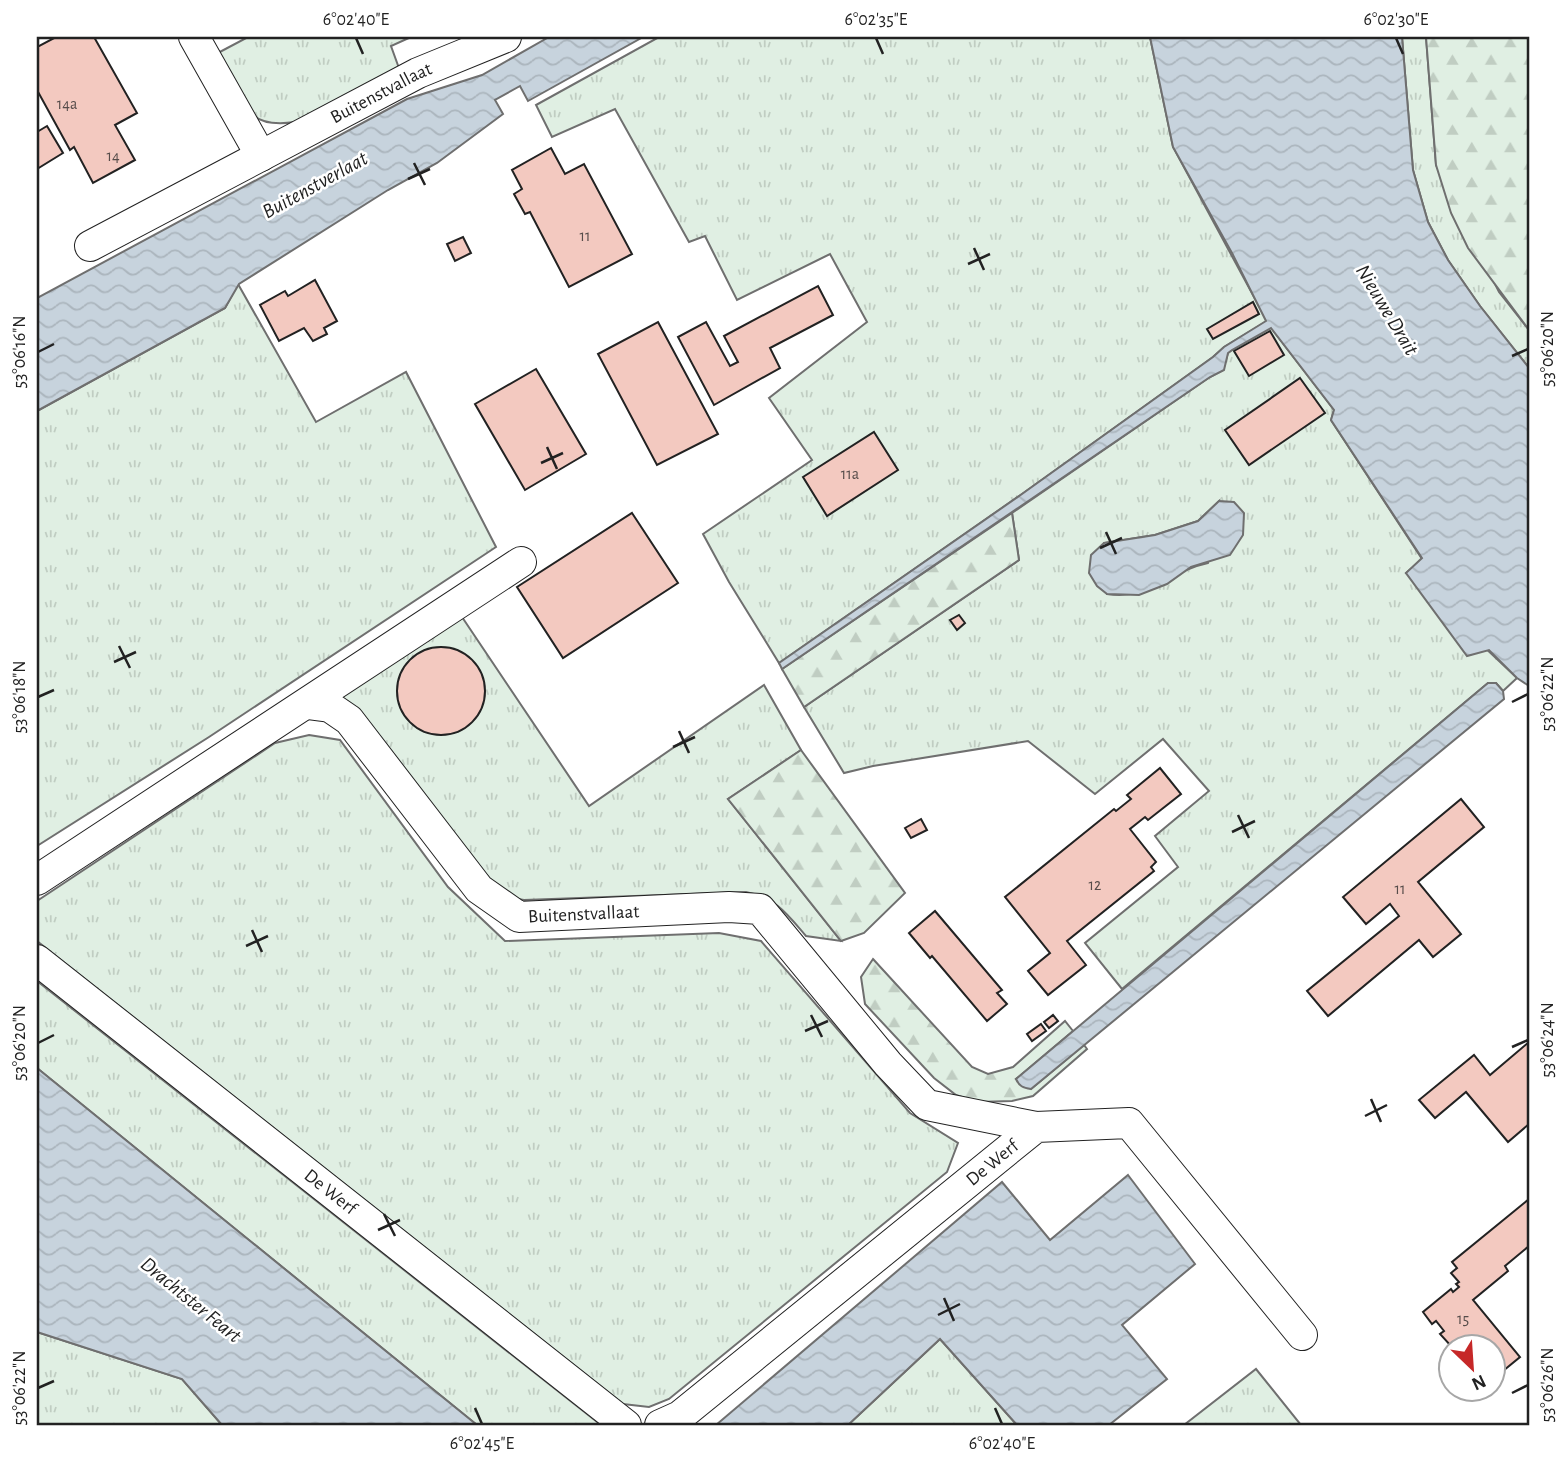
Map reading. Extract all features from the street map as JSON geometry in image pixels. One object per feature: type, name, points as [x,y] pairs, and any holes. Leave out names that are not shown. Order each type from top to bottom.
[{"type":"street","points":[[194,37],[261,156]]},
{"type":"street","name":"Buitenstvallaat","points":[[90,246],[418,73],[506,37]]},
{"type":"street","points":[[37,880],[521,562]]},
{"type":"street","name":"Buitenstvallaat","points":[[307,704],[330,708],[349,720],[479,889],[519,917],[729,907],[760,909],[888,1064],[927,1105],[1036,1127]]},
{"type":"street","name":"De Werf","points":[[37,960],[626,1425]]},
{"type":"street","name":"De Werf","points":[[660,1425],[680,1416],[1036,1127],[1129,1123],[1302,1335]]},
{"type":"green space","points":[[248,37],[411,37],[391,46],[400,71],[295,122],[278,123],[262,121],[249,111],[216,54]]},
{"type":"green space","points":[[659,37],[1150,37],[1173,147],[1267,321],[1224,347],[1022,494],[779,663],[703,534],[812,460],[769,398],[867,322],[830,254],[737,300],[705,236],[689,242],[615,109],[552,137],[536,105]]},
{"type":"green space","points":[[1402,37],[1426,37],[1436,165],[1499,292],[1529,330],[1529,368],[1448,260],[1428,222],[1413,170]]},
{"type":"green space","points":[[1426,37],[1529,37],[1529,330],[1468,248],[1451,213],[1436,165]]},
{"type":"green space","points":[[238,284],[316,422],[406,372],[496,547],[209,737],[37,846],[37,411],[225,308]]},
{"type":"green space","points":[[1271,328],[1334,410],[1331,420],[1422,559],[1406,573],[1517,678],[1503,691],[1496,683],[1488,683],[1122,989],[1085,943],[1178,867],[1155,836],[1209,791],[1163,739],[1095,794],[1028,741],[844,773],[804,707],[1019,560],[1012,513],[1223,370],[1228,353]],"holes":[[[1219,501],[1208,563],[1135,593],[1107,594],[1104,543],[1155,535],[1198,521]]]},
{"type":"green space","points":[[1012,513],[1019,560],[804,707],[782,669]]},
{"type":"green space","points":[[460,614],[589,806],[764,685],[801,750],[728,799],[841,941],[806,936],[787,914],[773,903],[746,892],[524,900],[506,897],[330,698]]},
{"type":"green space","points":[[309,735],[340,740],[448,887],[505,941],[719,933],[761,941],[910,1113],[958,1143],[947,1172],[669,1399],[649,1407],[623,1404],[37,941],[37,901],[275,743]]},
{"type":"green space","points":[[801,750],[905,893],[864,933],[841,941],[728,799]]},
{"type":"green space","points":[[873,959],[972,1067],[988,1074],[1013,1067],[1065,1021],[1073,1031],[1016,1079],[1031,1089],[1084,1045],[1087,1049],[1033,1096],[1012,1101],[977,1102],[956,1095],[934,1078],[865,1004],[861,977]]},
{"type":"green space","points":[[37,981],[601,1425],[477,1425],[37,1068]]},
{"type":"green space","points":[[37,1332],[182,1379],[222,1425],[37,1425]]},
{"type":"green space","points":[[940,1339],[1017,1425],[848,1425]]},
{"type":"green space","points":[[1256,1369],[1301,1425],[1184,1425]]},
{"type":"water","name":"Buitenstverlaat","points":[[549,37],[643,37],[528,101],[520,86],[495,100],[503,114],[437,163],[388,190],[239,284],[225,308],[37,411],[37,298],[407,99],[482,75]]},
{"type":"water","name":"Nieuwe Drait","points":[[1150,37],[1402,37],[1413,170],[1428,222],[1448,260],[1529,368],[1529,686],[1489,650],[1467,656],[1406,573],[1422,558],[1331,420],[1334,410],[1271,328],[1228,353],[1224,370],[782,669],[779,663],[1022,494],[1224,347],[1266,321],[1173,147]]},
{"type":"water","points":[[1219,501],[1234,502],[1244,513],[1243,535],[1230,555],[1191,567],[1167,584],[1139,595],[1107,594],[1097,586],[1089,573],[1091,555],[1104,543],[1155,535],[1198,521]]},
{"type":"water","points":[[1488,683],[1496,683],[1503,691],[1504,699],[1031,1089],[1018,1083],[1016,1079]]},
{"type":"water","name":"Drachtster Feart","points":[[37,1068],[477,1425],[222,1425],[182,1379],[37,1332]]},
{"type":"water","points":[[1128,1175],[1195,1264],[1122,1325],[1167,1379],[1109,1425],[1017,1425],[940,1339],[848,1425],[716,1425],[1002,1182],[1050,1240]]},
{"type":"building","points":[[56,37],[94,37],[137,113],[115,125],[135,160],[93,183],[74,147],[70,150],[37,90],[37,47]]},
{"type":"building","points":[[47,126],[63,153],[37,169],[37,132]]},
{"type":"building","points":[[551,148],[565,174],[584,164],[632,254],[569,287],[530,212],[525,214],[514,194],[522,189],[512,170]]},
{"type":"building","points":[[463,237],[471,253],[455,261],[447,244]]},
{"type":"building","points":[[315,280],[337,321],[324,328],[327,334],[313,341],[304,328],[279,341],[260,305],[285,291],[288,296]]},
{"type":"building","points":[[818,286],[833,315],[770,348],[780,368],[714,405],[678,337],[706,322],[730,366],[738,362],[724,336]]},
{"type":"building","points":[[1253,302],[1259,314],[1213,339],[1207,329]]},
{"type":"building","points":[[658,322],[718,434],[657,465],[598,354]]},
{"type":"building","points":[[1270,331],[1284,355],[1249,376],[1234,351]]},
{"type":"building","points":[[536,369],[586,454],[525,490],[475,404]]},
{"type":"building","points":[[1300,378],[1325,413],[1249,465],[1225,430]]},
{"type":"building","points":[[874,432],[898,470],[827,516],[803,477]]},
{"type":"building","points":[[632,513],[678,583],[563,658],[517,587]]},
{"type":"building","points":[[959,615],[965,623],[957,630],[950,620]]},
{"type":"building","points":[[441,647],[466,654],[478,666],[485,691],[478,716],[466,728],[441,735],[416,728],[404,716],[397,691],[404,666],[416,654]]},
{"type":"building","points":[[1160,768],[1181,794],[1148,820],[1145,817],[1130,829],[1156,862],[1151,867],[1154,871],[1067,941],[1086,965],[1048,995],[1028,971],[1050,953],[1005,897],[1114,809],[1116,811],[1131,799],[1127,795]]},
{"type":"building","points":[[1461,799],[1484,827],[1418,882],[1461,934],[1433,957],[1419,940],[1328,1016],[1307,991],[1399,916],[1390,904],[1366,924],[1343,897]]},
{"type":"building","points":[[921,819],[927,830],[911,838],[905,828]]},
{"type":"building","points":[[935,911],[1002,990],[997,993],[1007,1004],[987,1021],[909,933]]},
{"type":"building","points":[[1053,1015],[1058,1021],[1049,1028],[1044,1022]]},
{"type":"building","points":[[1041,1024],[1046,1031],[1032,1041],[1027,1034]]},
{"type":"building","points":[[1529,1042],[1529,1124],[1508,1142],[1466,1092],[1435,1118],[1419,1100],[1474,1055],[1490,1075]]},
{"type":"building","points":[[1529,1199],[1529,1246],[1505,1266],[1508,1271],[1473,1300],[1499,1332],[1443,1332],[1436,1321],[1432,1324],[1423,1312],[1451,1289],[1453,1292],[1459,1287],[1456,1284],[1459,1282],[1451,1273],[1457,1268],[1452,1262]]},
{"type":"building","points":[[1506,1340],[1520,1357],[1506,1368]]}]
